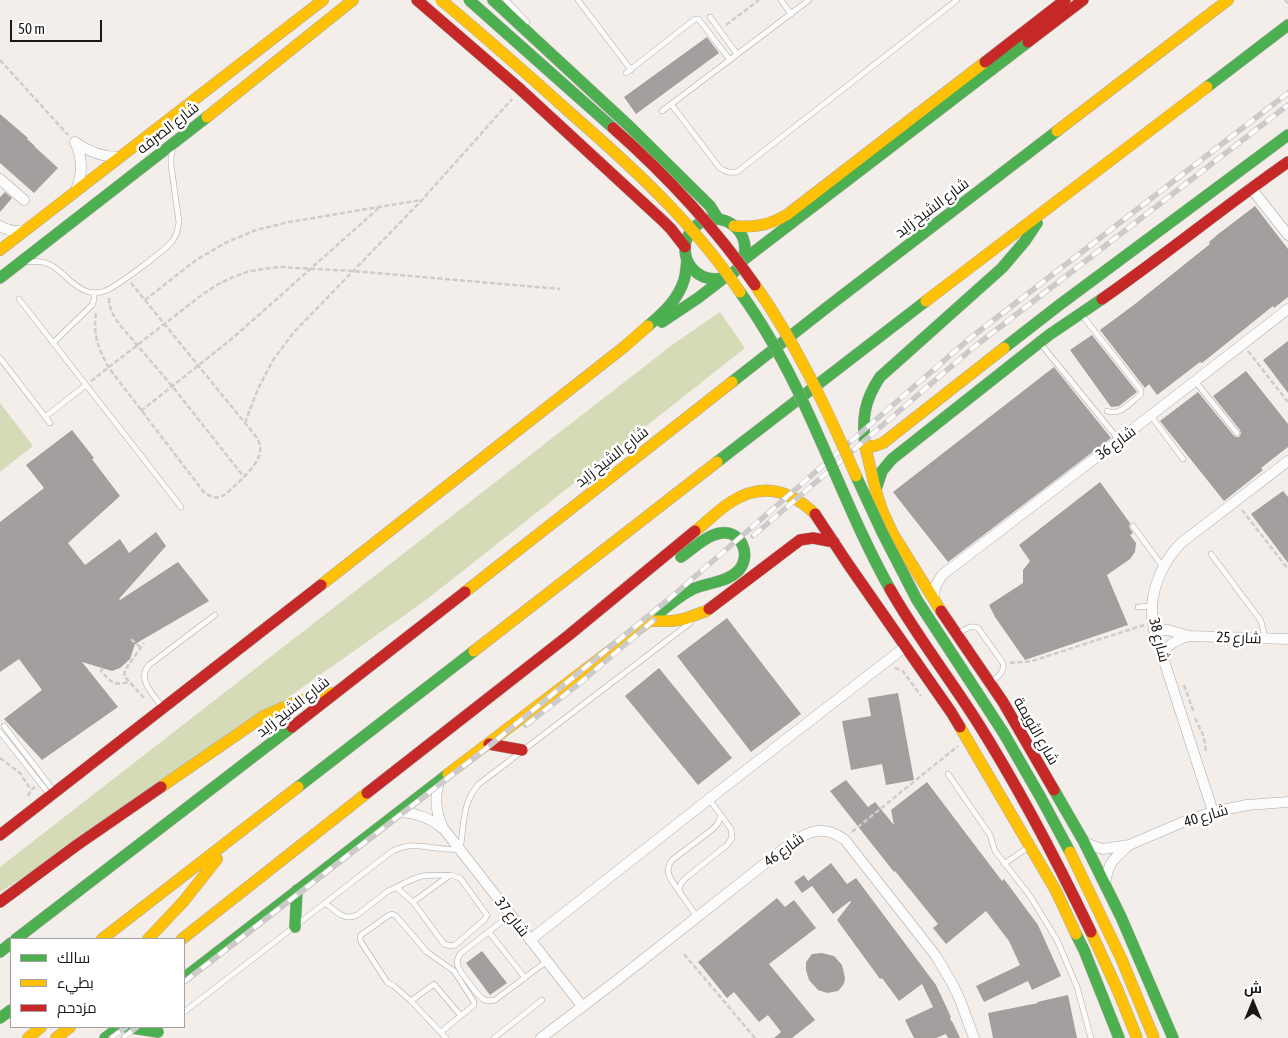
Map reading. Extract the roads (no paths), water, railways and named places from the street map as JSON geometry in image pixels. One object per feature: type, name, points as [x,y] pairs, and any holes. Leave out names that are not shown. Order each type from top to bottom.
[{"type":"main road","name":"شارع الصرفه","points":[[0,250],[323,0]]},
{"type":"main road","name":"شارع الصرفه","points":[[0,278],[175,143],[353,0]]},
{"type":"main road","points":[[417,0],[520,89],[663,221],[685,247]]},
{"type":"main road","points":[[442,0],[642,177],[710,251],[740,292],[768,334],[792,379],[819,435],[858,527],[879,569],[902,609],[986,736],[1059,866],[1103,958],[1137,1038]]},
{"type":"main road","points":[[469,0],[648,158],[722,239],[755,284],[808,371],[894,560],[912,592],[1002,730],[1076,862],[1117,948],[1154,1038]]},
{"type":"main road","points":[[494,0],[628,125],[710,206],[718,219]]},
{"type":"main road","points":[[734,226],[748,228],[762,226],[776,222],[788,214],[1066,0]]},
{"type":"main road","points":[[742,261],[1083,0]]},
{"type":"main road","name":"شارع الشيخ زايد","points":[[17,938],[337,692],[830,305],[1226,0]]},
{"type":"main road","points":[[103,938],[873,341],[1288,25]]},
{"type":"main road","points":[[865,446],[875,446],[884,443],[1058,306],[1288,135]]},
{"type":"main road","points":[[1251,188],[1252,177],[1257,168],[1288,146]]},
{"type":"main road","points":[[876,491],[882,471],[892,459],[1040,343],[1128,281],[1288,162]]},
{"type":"main road","name":"شارع الثويمة","points":[[1044,212],[1025,241],[1002,268],[880,377],[866,402],[863,416],[865,446],[876,491],[893,534],[1014,722],[1084,842],[1144,968],[1173,1038]]},
{"type":"main road","points":[[624,347],[698,298],[738,268],[745,254],[745,246],[740,232],[729,223],[718,219],[702,222],[690,232],[686,239],[685,254],[692,268],[698,274],[706,278],[724,278]]},
{"type":"main road","points":[[0,834],[401,523],[624,347],[664,312],[677,297],[685,279],[688,261]]},
{"type":"main road","points":[[183,938],[569,635],[731,502],[752,492],[775,491],[798,498],[815,514],[974,748],[1056,892],[1084,950],[1119,1038]]},
{"type":"main road","points":[[185,977],[685,593],[702,586],[720,582],[737,572],[744,562],[746,555],[742,543],[732,534],[719,533],[713,536],[569,635]]},
{"type":"main road","points":[[649,620],[661,622],[684,619],[706,611],[800,540],[815,537],[834,542]]},
{"type":"main road","points":[[951,712],[967,715],[979,712],[987,701],[990,684]]},
{"type":"main road","points":[[0,902],[255,721],[308,697],[337,692]]},
{"type":"main road","points":[[974,748],[977,729],[986,721],[998,718],[1014,722]]},
{"type":"main road","points":[[489,744],[522,750]]},
{"type":"main road","points":[[149,938],[183,902],[228,842]]},
{"type":"main road","points":[[295,926],[297,890]]},
{"type":"main road","points":[[0,952],[10,944]]},
{"type":"main road","points":[[28,1038],[40,1028]]},
{"type":"main road","points":[[56,1038],[69,1028]]},
{"type":"main road","points":[[105,1038],[119,1028]]},
{"type":"main road","points":[[132,1028],[158,1032]]},
{"type":"street","points":[[76,190],[82,166],[78,149],[74,142],[100,155],[119,157]]},
{"type":"street","points":[[0,179],[24,200]]},
{"type":"street","points":[[1251,188],[1288,235]]},
{"type":"street","points":[[0,226],[11,231],[26,230]]},
{"type":"street","name":"شارع 36","points":[[942,575],[1288,309]]},
{"type":"street","name":"شارع 38","points":[[1213,812],[1153,626],[1152,606],[1154,590],[1163,566],[1181,543],[1288,461]]},
{"type":"street","points":[[918,574],[929,577],[942,575]]},
{"type":"street","points":[[934,600],[935,587],[942,575]]},
{"type":"street","name":"شارع 25","points":[[1153,626],[1189,636],[1288,639]]},
{"type":"street","points":[[1161,654],[1176,640],[1189,636]]},
{"type":"street","points":[[530,940],[905,647]]},
{"type":"street","name":"شارع 37","points":[[439,782],[436,805],[443,828]]},
{"type":"street","name":"شارع 40","points":[[1084,842],[1103,849],[1129,845],[1183,822],[1213,812],[1247,805],[1288,802]]},
{"type":"street","name":"شارع 37","points":[[399,812],[423,816],[443,828],[582,1006]]},
{"type":"street","name":"شارع 46","points":[[541,1038],[802,835],[809,832],[824,831],[839,835],[850,845],[936,956],[960,1000],[974,1038]]},
{"type":"street","name":"شارع 40","points":[[1105,883],[1111,862],[1129,845]]},
{"type":"lane","points":[[506,0],[536,33],[551,54]]},
{"type":"lane","points":[[578,0],[628,72],[695,19],[700,21],[730,60]]},
{"type":"lane","points":[[781,0],[791,14]]},
{"type":"lane","points":[[662,111],[809,0]]},
{"type":"lane","points":[[671,104],[719,167],[730,173],[737,172],[956,0]]},
{"type":"lane","points":[[710,17],[737,54]]},
{"type":"lane","points":[[14,266],[23,262],[42,262],[59,270],[79,288],[94,293],[102,292],[110,289],[168,246],[178,231],[179,222],[171,158],[175,143]]},
{"type":"lane","points":[[53,343],[92,306],[94,293]]},
{"type":"lane","points":[[19,299],[181,506]]},
{"type":"lane","points":[[1081,314],[1141,390],[1140,396],[1118,412],[1107,412]]},
{"type":"lane","points":[[1040,343],[1119,440]]},
{"type":"lane","points":[[0,358],[50,423]]},
{"type":"lane","points":[[1195,381],[1236,433]]},
{"type":"lane","points":[[45,417],[86,385]]},
{"type":"lane","points":[[1151,416],[1183,459]]},
{"type":"lane","points":[[1133,526],[1163,566]]},
{"type":"lane","points":[[1212,554],[1261,621],[1265,639]]},
{"type":"lane","points":[[1138,607],[1152,606]]},
{"type":"lane","points":[[185,1011],[396,849],[412,845],[459,849],[466,806],[471,794],[479,784],[706,611]]},
{"type":"lane","points":[[163,707],[144,680],[145,670],[215,615]]},
{"type":"lane","points":[[957,634],[971,627],[978,628],[1003,663],[1002,673],[990,684]]},
{"type":"lane","points":[[4,726],[53,794]]},
{"type":"lane","points":[[0,732],[53,794]]},
{"type":"lane","points":[[948,774],[990,834],[994,851],[1030,896],[1057,940],[1077,987],[1091,1038]]},
{"type":"lane","points":[[680,891],[681,883],[730,842],[732,838],[731,829],[709,799]]},
{"type":"lane","points":[[698,917],[670,877],[668,872],[669,864],[714,829],[721,815]]},
{"type":"lane","points":[[1004,864],[1030,846]]},
{"type":"lane","points":[[325,903],[347,918],[354,917],[388,892],[396,888],[420,876],[450,875],[460,878],[487,915],[485,919],[455,945],[444,944],[413,902],[396,888]]},
{"type":"lane","points":[[413,902],[450,875]]},
{"type":"lane","points":[[331,898],[341,914]]},
{"type":"lane","points":[[441,1032],[474,1005],[474,1002],[454,971],[427,952],[396,916],[389,915],[361,935],[360,938],[387,982],[411,1001],[446,1038]]},
{"type":"lane","points":[[510,915],[460,954],[457,962],[460,970],[480,997],[487,1001],[495,1000],[547,961]]},
{"type":"lane","points":[[489,932],[525,978]]},
{"type":"lane","points":[[411,1001],[434,984],[461,1016]]},
{"type":"lane","points":[[494,1038],[542,1000]]},
{"type":"railway","points":[[185,981],[488,747],[669,599],[969,339],[1288,93]]},
{"type":"railway","points":[[753,536],[974,347],[1288,105]]},
{"type":"railway","points":[[526,725],[580,683],[654,620]]},
{"type":"railway","points":[[111,1038],[125,1028]]},
{"type":"railway","points":[[123,1038],[136,1028]]}]
